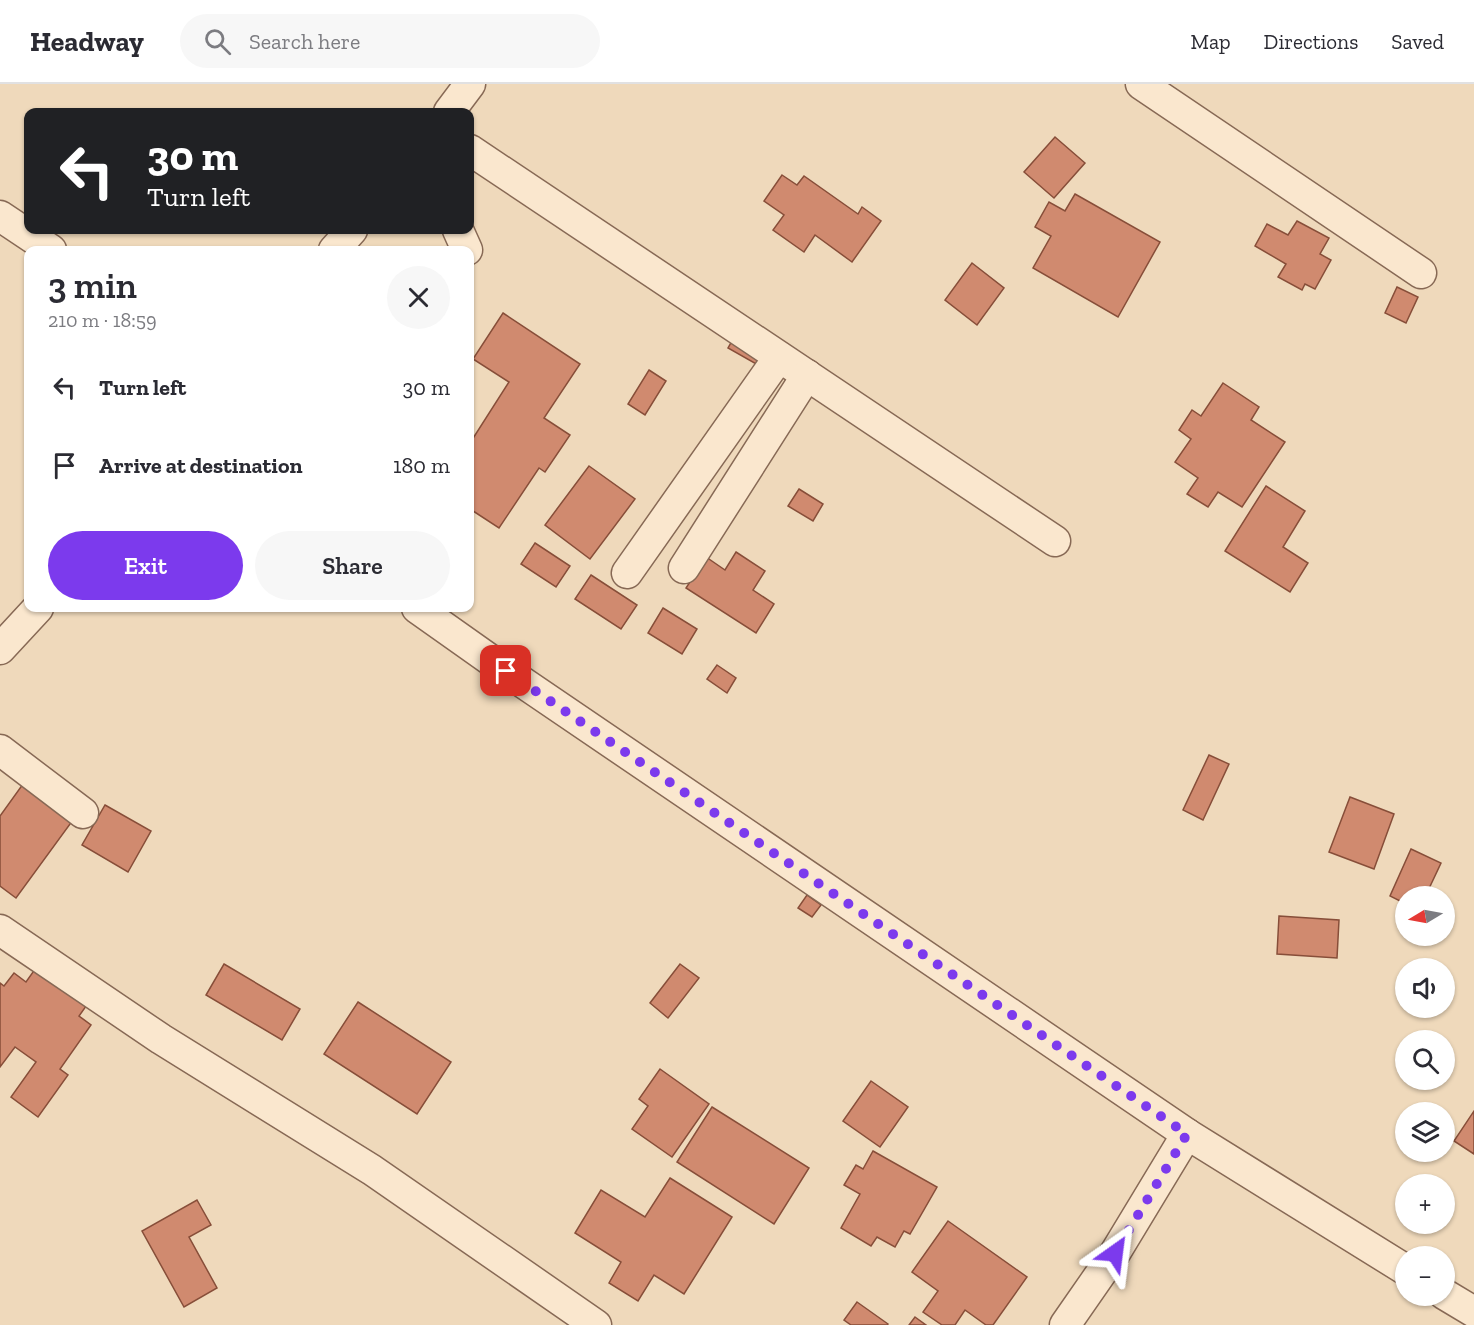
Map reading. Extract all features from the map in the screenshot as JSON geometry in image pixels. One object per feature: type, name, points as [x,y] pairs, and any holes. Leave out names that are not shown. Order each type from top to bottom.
[{"type":"street","points":[[452,108],[470,84]]},
{"type":"street","points":[[1141,84],[1421,273]]},
{"type":"street","points":[[474,153],[1055,541]]},
{"type":"street","points":[[0,216],[24,232]]},
{"type":"street","points":[[27,234],[45,246]]},
{"type":"street","points":[[338,246],[348,234]]},
{"type":"street","points":[[627,573],[779,357]]},
{"type":"street","points":[[684,568],[807,375]]},
{"type":"street","points":[[0,649],[34,612]]},
{"type":"street","points":[[423,612],[515,678],[1187,1134],[1395,1263]]},
{"type":"street","points":[[0,750],[83,813]]},
{"type":"street","points":[[0,930],[161,1039],[372,1170],[596,1325]]},
{"type":"street","points":[[1065,1325],[1115,1253],[1187,1134]]},
{"type":"street","points":[[1455,1301],[1474,1312]]},
{"type":"building","points":[[1055,137],[1085,163],[1054,198],[1024,172]]},
{"type":"building","points":[[782,175],[797,185],[804,176],[858,214],[862,207],[881,221],[852,262],[815,235],[804,252],[773,230],[784,215],[764,201]]},
{"type":"building","points":[[1075,194],[1160,242],[1118,317],[1033,268],[1051,236],[1035,227],[1049,202],[1065,211]]},
{"type":"building","points":[[1297,221],[1329,238],[1320,254],[1331,260],[1315,289],[1305,284],[1302,290],[1278,277],[1286,264],[1255,246],[1267,224],[1288,235]]},
{"type":"building","points":[[972,263],[1004,288],[977,325],[945,300]]},
{"type":"building","points":[[1397,287],[1418,297],[1406,323],[1385,313]]},
{"type":"building","points":[[503,313],[580,364],[544,418],[570,435],[545,472],[539,468],[499,528],[474,512],[474,437],[509,382],[474,357]]},
{"type":"building","points":[[736,334],[765,369],[728,348]]},
{"type":"building","points":[[649,370],[666,381],[645,415],[628,404]]},
{"type":"building","points":[[1223,383],[1259,407],[1251,420],[1285,442],[1242,507],[1218,492],[1208,507],[1187,494],[1198,478],[1175,462],[1191,439],[1179,430],[1192,410],[1201,416]]},
{"type":"building","points":[[589,466],[635,499],[590,559],[545,525]]},
{"type":"building","points":[[1266,486],[1305,511],[1283,547],[1308,563],[1290,592],[1225,551]]},
{"type":"building","points":[[799,489],[823,504],[813,521],[788,506]]},
{"type":"building","points":[[535,543],[570,566],[556,587],[521,564]]},
{"type":"building","points":[[736,552],[765,571],[753,590],[774,604],[756,633],[686,588],[706,557],[725,570]]},
{"type":"building","points":[[591,575],[637,605],[621,629],[575,599]]},
{"type":"building","points":[[663,608],[697,629],[682,654],[648,633]]},
{"type":"building","points":[[717,665],[736,678],[727,693],[707,679]]},
{"type":"building","points":[[1209,755],[1229,764],[1203,820],[1183,810]]},
{"type":"building","points":[[23,784],[73,820],[16,898],[0,886],[0,816]]},
{"type":"building","points":[[1350,797],[1394,814],[1374,869],[1329,852]]},
{"type":"building","points":[[105,805],[151,831],[128,872],[82,845]]},
{"type":"building","points":[[1411,849],[1441,863],[1430,886],[1395,886],[1395,898],[1390,896]]},
{"type":"building","points":[[807,895],[821,905],[812,917],[798,908]]},
{"type":"building","points":[[1279,916],[1339,920],[1337,958],[1277,954]]},
{"type":"building","points":[[224,964],[300,1009],[282,1040],[206,995]]},
{"type":"building","points":[[680,964],[699,978],[668,1018],[650,1003]]},
{"type":"building","points":[[38,965],[89,1002],[79,1016],[91,1025],[60,1069],[68,1075],[38,1117],[11,1097],[36,1062],[15,1047],[0,1067],[0,983],[4,986],[14,973],[26,982]]},
{"type":"building","points":[[358,1002],[451,1062],[417,1114],[324,1054]]},
{"type":"building","points":[[660,1069],[709,1104],[672,1157],[632,1129],[648,1106],[639,1099]]},
{"type":"building","points":[[871,1081],[908,1107],[880,1147],[843,1121]]},
{"type":"building","points":[[712,1107],[809,1168],[774,1224],[677,1162]]},
{"type":"building","points":[[1474,1111],[1474,1154],[1455,1140]]},
{"type":"building","points":[[873,1151],[937,1187],[910,1234],[904,1231],[895,1247],[877,1237],[871,1246],[841,1228],[860,1194],[844,1185],[856,1165],[863,1169]]},
{"type":"building","points":[[670,1178],[732,1217],[684,1294],[654,1275],[638,1301],[609,1283],[621,1262],[575,1233],[601,1190],[645,1217]]},
{"type":"building","points":[[197,1200],[211,1225],[189,1237],[217,1288],[184,1307],[142,1231]]},
{"type":"building","points":[[948,1221],[1027,1277],[993,1325],[986,1325],[965,1310],[955,1325],[942,1325],[923,1312],[938,1291],[912,1272]]},
{"type":"building","points":[[857,1302],[888,1324],[851,1325],[844,1320]]},
{"type":"building","points":[[915,1317],[926,1325],[909,1325]]},
{"type":"route","points":[[506,671],[1187,1134],[1115,1253]]}]
